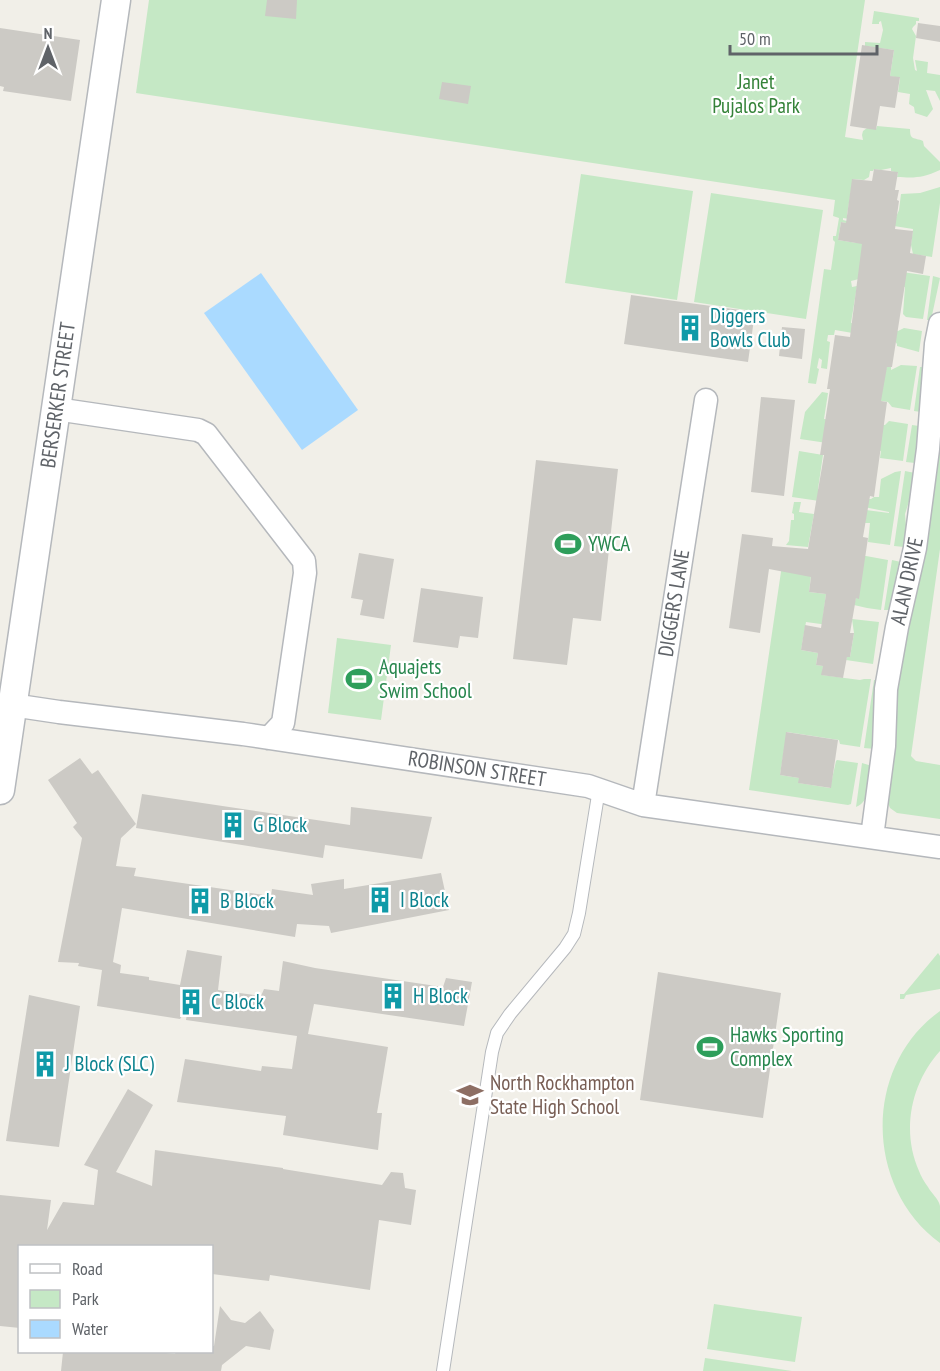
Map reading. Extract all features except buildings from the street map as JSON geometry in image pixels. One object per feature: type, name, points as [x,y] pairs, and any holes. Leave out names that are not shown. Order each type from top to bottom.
[{"type":"street","name":"BERSERKER STREET","points":[[1,771],[116,0]]},
{"type":"street","name":"ALAN DRIVE","points":[[872,837],[884,746],[886,689],[915,548],[928,449],[936,344],[940,324]]},
{"type":"street","name":"DIGGERS LANE","points":[[643,805],[706,400]]},
{"type":"street","points":[[56,409],[198,430],[206,434],[304,561],[305,573],[283,723],[269,738]]},
{"type":"street","name":"ROBINSON STREET","points":[[12,705],[269,738],[588,786],[643,805],[940,847]]},
{"type":"lane","points":[[442,1371],[492,1052],[497,1033],[574,934],[599,789]]},
{"type":"green space","name":"Janet Pujalos Park","points":[[149,0],[865,0],[845,137],[863,140],[863,131],[867,128],[876,129],[877,126],[910,129],[912,137],[923,141],[924,146],[940,162],[940,170],[923,176],[897,177],[898,173],[891,171],[891,168],[874,169],[864,180],[853,179],[847,215],[894,222],[899,210],[901,194],[920,193],[940,187],[940,203],[932,257],[913,254],[911,245],[913,229],[843,218],[851,224],[841,222],[838,240],[862,242],[902,272],[930,276],[923,319],[906,317],[903,314],[905,287],[859,279],[851,281],[852,287],[857,286],[851,323],[898,331],[904,328],[922,331],[919,352],[897,346],[894,340],[835,330],[834,335],[828,335],[827,341],[830,342],[827,369],[821,368],[822,360],[819,358],[816,384],[808,383],[824,269],[831,270],[835,242],[833,236],[836,236],[839,218],[833,216],[835,200],[136,93]]},
{"type":"green space","points":[[874,11],[919,18],[912,29],[916,36],[913,58],[915,70],[917,71],[915,60],[928,62],[927,73],[940,75],[940,101],[935,91],[926,90],[933,109],[927,117],[915,113],[914,107],[909,104],[910,94],[898,92],[900,78],[890,76],[894,50],[865,46],[865,42],[880,43],[883,30],[881,21],[879,24],[872,24]]},
{"type":"green space","points":[[581,174],[693,191],[677,300],[565,283]]},
{"type":"green space","points":[[711,193],[823,210],[806,319],[694,302]]},
{"type":"green space","points":[[933,276],[940,278],[931,320],[927,320]]},
{"type":"green space","points":[[901,365],[917,366],[910,410],[892,407],[888,402],[876,400],[887,366],[891,367],[891,370]]},
{"type":"green space","points":[[920,367],[924,367],[921,412],[914,411]]},
{"type":"green space","points":[[940,383],[940,549],[911,756],[916,761],[940,765],[940,819],[897,813],[890,808],[888,803],[898,671],[923,540],[931,518],[929,501]]},
{"type":"green space","points":[[822,392],[828,393],[824,419],[885,425],[889,421],[908,424],[903,461],[880,458],[881,451],[800,439],[805,412]]},
{"type":"green space","points":[[912,425],[919,426],[915,463],[906,462]]},
{"type":"green space","points":[[799,451],[823,455],[818,489],[833,503],[792,497]]},
{"type":"green space","points":[[901,471],[890,545],[868,542],[870,523],[865,523],[866,510],[889,512],[864,507],[865,499],[879,497],[881,479]]},
{"type":"green space","points":[[905,471],[915,473],[905,514],[907,537],[904,547],[894,546]]},
{"type":"green space","points":[[794,502],[801,502],[799,512],[814,514],[808,547],[786,545],[789,541],[791,520],[794,520],[792,513]]},
{"type":"green space","points":[[866,556],[888,560],[881,610],[854,605],[858,598],[811,576],[809,592],[826,594],[823,617],[850,628],[806,622],[801,650],[818,653],[816,665],[823,666],[822,675],[860,680],[871,679],[860,747],[840,744],[839,740],[787,732],[780,775],[799,778],[799,783],[830,788],[837,760],[858,763],[851,804],[749,790],[783,558]]},
{"type":"green space","points":[[892,560],[901,562],[891,610],[884,610]]},
{"type":"green space","points":[[852,619],[879,622],[873,664],[846,660],[850,657],[854,633]]},
{"type":"green space","name":"Aquajets Swim School","points":[[337,638],[391,645],[381,720],[328,713]]},
{"type":"green space","points":[[874,680],[876,680],[875,749],[864,748]]},
{"type":"green space","points":[[862,763],[872,766],[870,784],[865,800],[856,807]]},
{"type":"green space","points":[[938,953],[940,956],[940,989],[906,995],[904,999],[900,999],[900,994],[904,994]]},
{"type":"green space","points":[[940,1011],[940,1051],[930,1064],[916,1092],[910,1124],[914,1156],[919,1171],[940,1206],[940,1243],[915,1219],[897,1191],[886,1159],[883,1127],[886,1094],[897,1063],[915,1034]]},
{"type":"green space","points":[[714,1304],[802,1317],[795,1362],[707,1349]]},
{"type":"green space","points":[[705,1358],[792,1371],[703,1371]]},
{"type":"water","points":[[261,273],[358,410],[302,450],[204,313]]},
{"type":"place","name":"Diggers Bowls Club","points":[[690,328]]},
{"type":"place","name":"YWCA","points":[[568,544]]},
{"type":"place","name":"Aquajets Swim School","points":[[359,679]]},
{"type":"place","name":"G Block","points":[[233,825]]},
{"type":"place","name":"I Block","points":[[380,900]]},
{"type":"place","name":"B Block","points":[[200,901]]},
{"type":"place","name":"H Block","points":[[393,996]]},
{"type":"place","name":"C Block","points":[[191,1002]]},
{"type":"place","name":"Hawks Sporting Complex","points":[[710,1047]]},
{"type":"place","name":"J Block (SLC)","points":[[45,1064]]},
{"type":"place","name":"North Rockhampton State High School","points":[[470,1095]]}]
